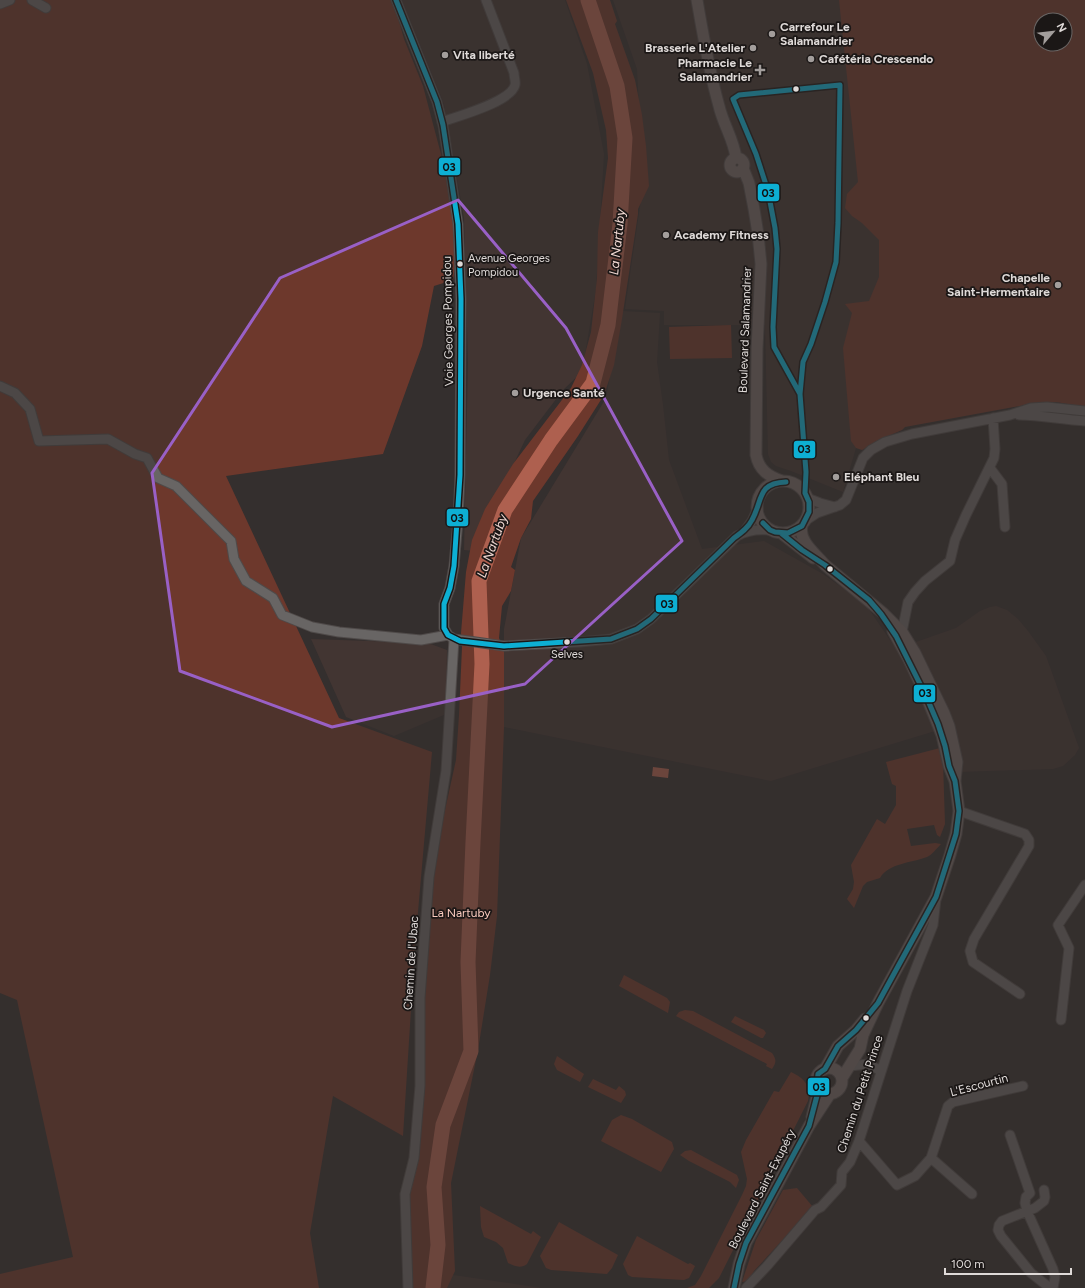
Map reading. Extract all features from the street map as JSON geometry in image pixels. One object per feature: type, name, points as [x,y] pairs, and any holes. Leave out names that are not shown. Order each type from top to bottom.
[{"type":"main road","name":"Boulevard Salamandrier","points":[[697,0],[708,63],[719,108],[735,148],[736,158],[731,163],[732,169],[739,172],[743,168],[749,183],[758,234],[761,264],[757,349],[757,462],[768,475],[782,481]]},
{"type":"main road","points":[[825,565],[806,543],[801,534],[809,507],[808,498],[799,486],[791,482],[782,481],[770,485],[759,499],[758,508],[760,518],[766,526],[776,531],[807,554],[825,565],[874,605],[902,632],[915,653],[933,688],[949,726],[957,762],[955,781],[959,811],[956,834],[936,897],[878,1003],[863,1034],[860,1049],[842,1078],[839,1090],[830,1094],[824,1093],[816,1083],[818,1074],[825,1069],[838,1046],[856,1030],[878,1003]]},
{"type":"main road","points":[[776,531],[788,533],[796,530],[804,524]]},
{"type":"main road","points":[[874,605],[896,636],[921,684],[940,729],[945,746],[948,766],[955,781]]},
{"type":"main road","points":[[921,684],[933,688]]},
{"type":"main road","points":[[847,1038],[856,1042],[860,1049]]},
{"type":"main road","points":[[825,1069],[834,1069],[842,1078]]},
{"type":"main road","name":"Boulevard Saint-Exupéry","points":[[809,1126],[819,1088]]},
{"type":"main road","name":"Boulevard Saint-Exupéry","points":[[734,1288],[739,1264],[746,1243],[809,1126],[830,1094]]},
{"type":"street","points":[[0,4],[10,0]]},
{"type":"street","points":[[32,0],[46,8]]},
{"type":"street","name":"Voie Georges Pompidou","points":[[396,0],[437,102],[442,122],[458,215],[461,279],[460,475],[454,566],[450,588],[444,604],[444,628],[454,639]]},
{"type":"street","points":[[442,122],[502,100],[510,94],[515,85],[514,73],[486,0]]},
{"type":"street","points":[[0,386],[16,393],[30,408],[39,441],[108,439],[134,454],[147,458],[158,478],[176,486],[231,541],[234,558],[246,581],[272,598],[282,615],[312,627],[339,632],[421,640],[454,639],[504,646],[611,639],[637,629],[658,613],[734,538],[744,532],[758,529],[776,531]]},
{"type":"street","points":[[804,524],[817,513],[840,505],[846,500],[863,458],[871,450],[885,442],[912,434],[1010,415],[1032,408],[1047,407],[1085,411]]},
{"type":"street","points":[[1010,415],[1032,415],[1061,420],[1085,421]]},
{"type":"street","points":[[902,632],[908,602],[925,581],[950,561],[955,540],[990,468],[994,458],[995,449],[993,418]]},
{"type":"street","points":[[990,468],[1002,484],[1005,527]]},
{"type":"street","points":[[808,498],[835,507]]},
{"type":"street","points":[[744,532],[752,521],[758,508]]},
{"type":"street","name":"Chemin de l'Ubac","points":[[408,1288],[405,1194],[414,1158],[420,1086],[420,998],[429,877],[446,771],[454,639]]},
{"type":"street","points":[[959,811],[1026,834],[1029,840],[1029,846],[974,939],[970,950],[973,962],[1020,994]]},
{"type":"street","points":[[1061,1020],[1069,948],[1058,925],[1085,885]]},
{"type":"street","name":"Chemin du Petit Prince","points":[[746,1288],[815,1210],[822,1207],[841,1185],[842,1172],[850,1162],[859,1141],[907,992],[933,924],[936,897]]},
{"type":"street","points":[[860,1049],[868,1064],[881,1071]]},
{"type":"street","points":[[850,1066],[868,1064]]},
{"type":"street","name":"L'Escourtin","points":[[859,1141],[897,1185],[915,1176],[931,1158],[948,1106],[953,1102],[1023,1086]]},
{"type":"street","points":[[1010,1135],[1030,1193],[1026,1197],[1025,1203],[1027,1211],[1053,1269],[1055,1277],[1051,1288],[1031,1273],[998,1230],[998,1225],[1002,1221],[1027,1211],[1044,1202],[1044,1190]]},
{"type":"street","points":[[931,1158],[972,1194]]},
{"type":"highlighted area","points":[[458,200],[566,328],[682,541],[525,684],[332,727],[180,671],[152,473],[280,278]]},
{"type":"shaded area","points":[[402,0],[565,0],[587,64],[604,154],[596,289],[582,372],[563,390],[525,440],[473,551],[464,550],[468,362],[464,218],[444,104]]},
{"type":"shaded area","points":[[613,0],[846,0],[884,238],[879,303],[852,320],[856,448],[843,492],[776,466],[771,462],[768,454],[765,325],[664,325],[664,311],[625,309],[643,186],[637,69]]},
{"type":"shaded area","points":[[622,311],[660,313],[657,362],[669,460],[702,549],[764,541],[823,574],[866,605],[894,646],[911,639],[916,642],[956,628],[980,611],[990,607],[996,606],[1007,610],[1018,619],[1046,656],[1079,748],[1075,755],[1063,766],[1053,769],[957,772],[935,731],[771,781],[504,727],[504,629],[521,538],[606,398]]},
{"type":"shaded area","points":[[311,639],[428,643],[447,650],[446,714],[394,736],[346,717]]},
{"type":"shaded area","points":[[653,767],[669,769],[668,778],[652,776]]},
{"type":"shaded area","points":[[446,1274],[542,1288],[445,1288]]},
{"type":"green space","points":[[0,0],[393,0],[404,39],[423,86],[447,177],[453,217],[456,261],[453,280],[434,286],[422,346],[383,454],[226,476],[339,718],[432,752],[415,946],[403,1136],[333,1096],[310,1233],[319,1288],[0,1288],[0,1274],[73,1257],[17,1000],[0,993]]},
{"type":"green space","name":"La Nartuby","points":[[566,0],[610,0],[617,21],[615,24],[635,80],[642,115],[649,186],[638,209],[614,365],[604,395],[578,436],[533,501],[531,519],[521,538],[511,567],[515,570],[511,591],[502,606],[499,638],[504,652],[504,727],[497,916],[490,975],[478,1050],[451,1183],[455,1271],[447,1288],[413,1288],[409,1196],[429,877],[456,760],[462,647],[461,633],[466,572],[472,540],[485,509],[513,464],[571,388],[582,365],[591,332],[597,278],[598,232],[608,158],[606,130],[593,73]]},
{"type":"green space","points":[[839,0],[1085,0],[1085,407],[1056,402],[1031,404],[905,427],[902,430],[879,440],[862,450],[856,448],[851,441],[843,348],[852,313],[845,304],[869,301],[879,277],[879,240],[845,208],[847,194],[858,182]]},
{"type":"green space","points":[[731,325],[732,358],[670,359],[669,327]]},
{"type":"green space","points":[[940,748],[943,762],[945,824],[940,837],[937,835],[934,825],[907,829],[911,846],[935,843],[941,844],[927,857],[895,866],[884,873],[880,878],[867,882],[863,886],[854,908],[847,899],[853,889],[854,882],[851,865],[877,819],[885,824],[896,805],[896,786],[892,784],[886,762]]},
{"type":"green space","points":[[624,975],[667,998],[670,1002],[668,1013],[619,986]]},
{"type":"green space","points":[[685,1010],[693,1011],[772,1053],[775,1061],[772,1069],[766,1066],[767,1064],[676,1016],[679,1012]]},
{"type":"green space","points":[[735,1016],[764,1030],[766,1033],[763,1038],[731,1022]]},
{"type":"green space","points":[[557,1056],[584,1074],[580,1082],[557,1070],[554,1064]]},
{"type":"green space","points":[[791,1072],[800,1077],[806,1083],[809,1095],[808,1101],[719,1278],[709,1288],[687,1288],[695,1285],[701,1276],[746,1186],[747,1179],[741,1152],[746,1140],[774,1091],[779,1092]]},
{"type":"green space","points":[[593,1079],[616,1090],[619,1086],[625,1091],[626,1095],[621,1103],[588,1087]]},
{"type":"green space","points":[[621,1115],[632,1119],[672,1142],[674,1149],[661,1172],[601,1141],[612,1120]]},
{"type":"green space","points":[[691,1150],[737,1175],[739,1180],[736,1188],[730,1182],[680,1155],[685,1151]]},
{"type":"green space","points":[[797,1188],[813,1207],[754,1271],[748,1281],[742,1282],[756,1240],[783,1190]]},
{"type":"green space","points":[[480,1206],[531,1234],[533,1231],[541,1237],[525,1266],[520,1267],[508,1263],[503,1248],[496,1242],[484,1237],[481,1227]]},
{"type":"green space","points":[[559,1222],[618,1255],[612,1268],[607,1274],[551,1270],[546,1268],[540,1256]]},
{"type":"green space","points":[[637,1236],[688,1264],[690,1263],[695,1266],[689,1278],[684,1280],[632,1277],[628,1275],[623,1264]]},
{"type":"waterway","name":"La Nartuby","points":[[433,1288],[438,1245],[434,1187],[443,1125],[471,1051],[468,962],[482,664],[479,581],[505,510],[551,440],[593,383],[608,325],[620,224],[625,138],[617,86],[588,0]]},
{"type":"transit line","name":"03","points":[[396,0],[437,102],[443,125],[458,224],[461,299],[460,475],[454,566],[450,588],[444,604],[444,628],[448,635],[460,641],[504,646],[611,639],[637,629],[651,619],[746,528],[752,520],[765,489],[777,483],[786,482]]},
{"type":"transit line","name":"03","points":[[800,394],[774,347],[773,327],[777,249],[775,228],[768,191],[756,154],[733,99],[739,95],[840,85]]},
{"type":"transit line","name":"03","points":[[763,523],[770,530],[788,533],[802,526],[809,512],[809,502],[805,493],[806,472],[800,394],[803,362],[811,344],[825,302],[836,262],[840,85]]},
{"type":"transit line","name":"03","points":[[734,1288],[739,1264],[746,1243],[809,1126],[819,1088],[817,1083],[818,1074],[825,1069],[838,1046],[856,1030],[878,1003],[936,897],[956,834],[959,811],[955,781],[949,766],[938,724],[926,696],[896,636],[881,614],[869,600],[781,533]]},
{"type":"place","name":"Carrefour Le Salamandrier","points":[[772,34]]},
{"type":"place","name":"Brasserie L'Atelier","points":[[753,48]]},
{"type":"place","name":"Vita liberté","points":[[445,55]]},
{"type":"place","name":"Cafétéria Crescendo","points":[[811,59]]},
{"type":"place","name":"Pharmacie Le Salamandrier","points":[[760,70]]},
{"type":"place","name":"Academy Fitness","points":[[666,235]]},
{"type":"place","name":"Avenue Georges Pompidou","points":[[460,264]]},
{"type":"place","name":"Chapelle Saint-Hermentaire","points":[[1058,285]]},
{"type":"place","name":"Urgence Santé","points":[[515,393]]},
{"type":"place","name":"Eléphant Bleu","points":[[836,477]]},
{"type":"place","name":"Selves","points":[[567,642]]}]
